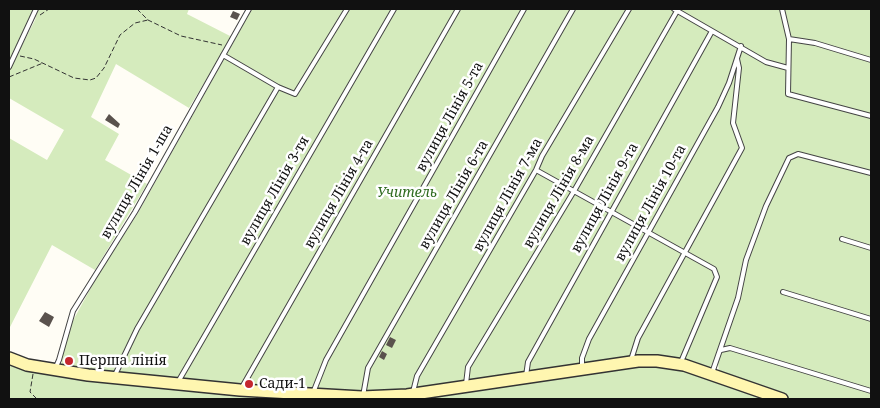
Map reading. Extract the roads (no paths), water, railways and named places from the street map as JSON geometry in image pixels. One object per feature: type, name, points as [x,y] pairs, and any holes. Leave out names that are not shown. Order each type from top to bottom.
[{"type":"main road","points":[[9,358],[54,371],[114,378],[240,390],[362,397],[413,394],[631,362],[657,361],[680,364],[782,399]]},
{"type":"lane","points":[[9,67],[33,20],[36,9]]},
{"type":"lane","name":"вулиця Лінія 1-ша","points":[[54,371],[73,311],[135,212],[249,9]]},
{"type":"lane","points":[[223,55],[291,94],[298,92],[347,9]]},
{"type":"lane","name":"вулиця Лінія 3-тя","points":[[176,384],[394,9]]},
{"type":"lane","name":"вулиця Лінія 4-та","points":[[240,390],[458,9]]},
{"type":"lane","name":"вулиця Лінія 5-та","points":[[312,395],[326,360],[524,9]]},
{"type":"lane","name":"вулиця Лінія 6-та","points":[[362,397],[368,368],[573,9]]},
{"type":"lane","name":"вулиця Лінія 7-ма","points":[[413,394],[417,376],[536,170],[542,156],[629,9]]},
{"type":"lane","points":[[782,9],[789,39],[787,91],[792,96],[871,116]]},
{"type":"lane","points":[[675,10],[766,62],[788,68]]},
{"type":"lane","name":"вулиця Лінія 8-ма","points":[[466,387],[468,367],[574,191],[675,10]]},
{"type":"lane","name":"вулиця Лінія 9-та","points":[[526,378],[528,362],[610,211],[712,31]]},
{"type":"lane","points":[[789,39],[815,43],[871,60]]},
{"type":"lane","name":"вулиця Лінія 10-та","points":[[582,369],[582,358],[589,339],[718,107],[730,83],[741,46]]},
{"type":"lane","points":[[631,362],[638,338],[742,148],[734,123],[739,68],[737,59]]},
{"type":"lane","points":[[114,378],[137,329],[278,87]]},
{"type":"lane","points":[[712,374],[738,298],[746,260],[766,206],[789,158],[798,154],[871,173]]},
{"type":"lane","points":[[536,170],[714,269],[717,277],[680,364]]},
{"type":"lane","points":[[842,239],[871,248]]},
{"type":"lane","points":[[782,292],[871,319]]},
{"type":"lane","points":[[720,350],[730,348],[871,391]]},
{"type":"place","name":"Перша лінія","points":[[69,361]]},
{"type":"place","name":"Сади-1","points":[[249,384]]},
{"type":"park label","name":"Учитель","points":[[407,193]]}]
